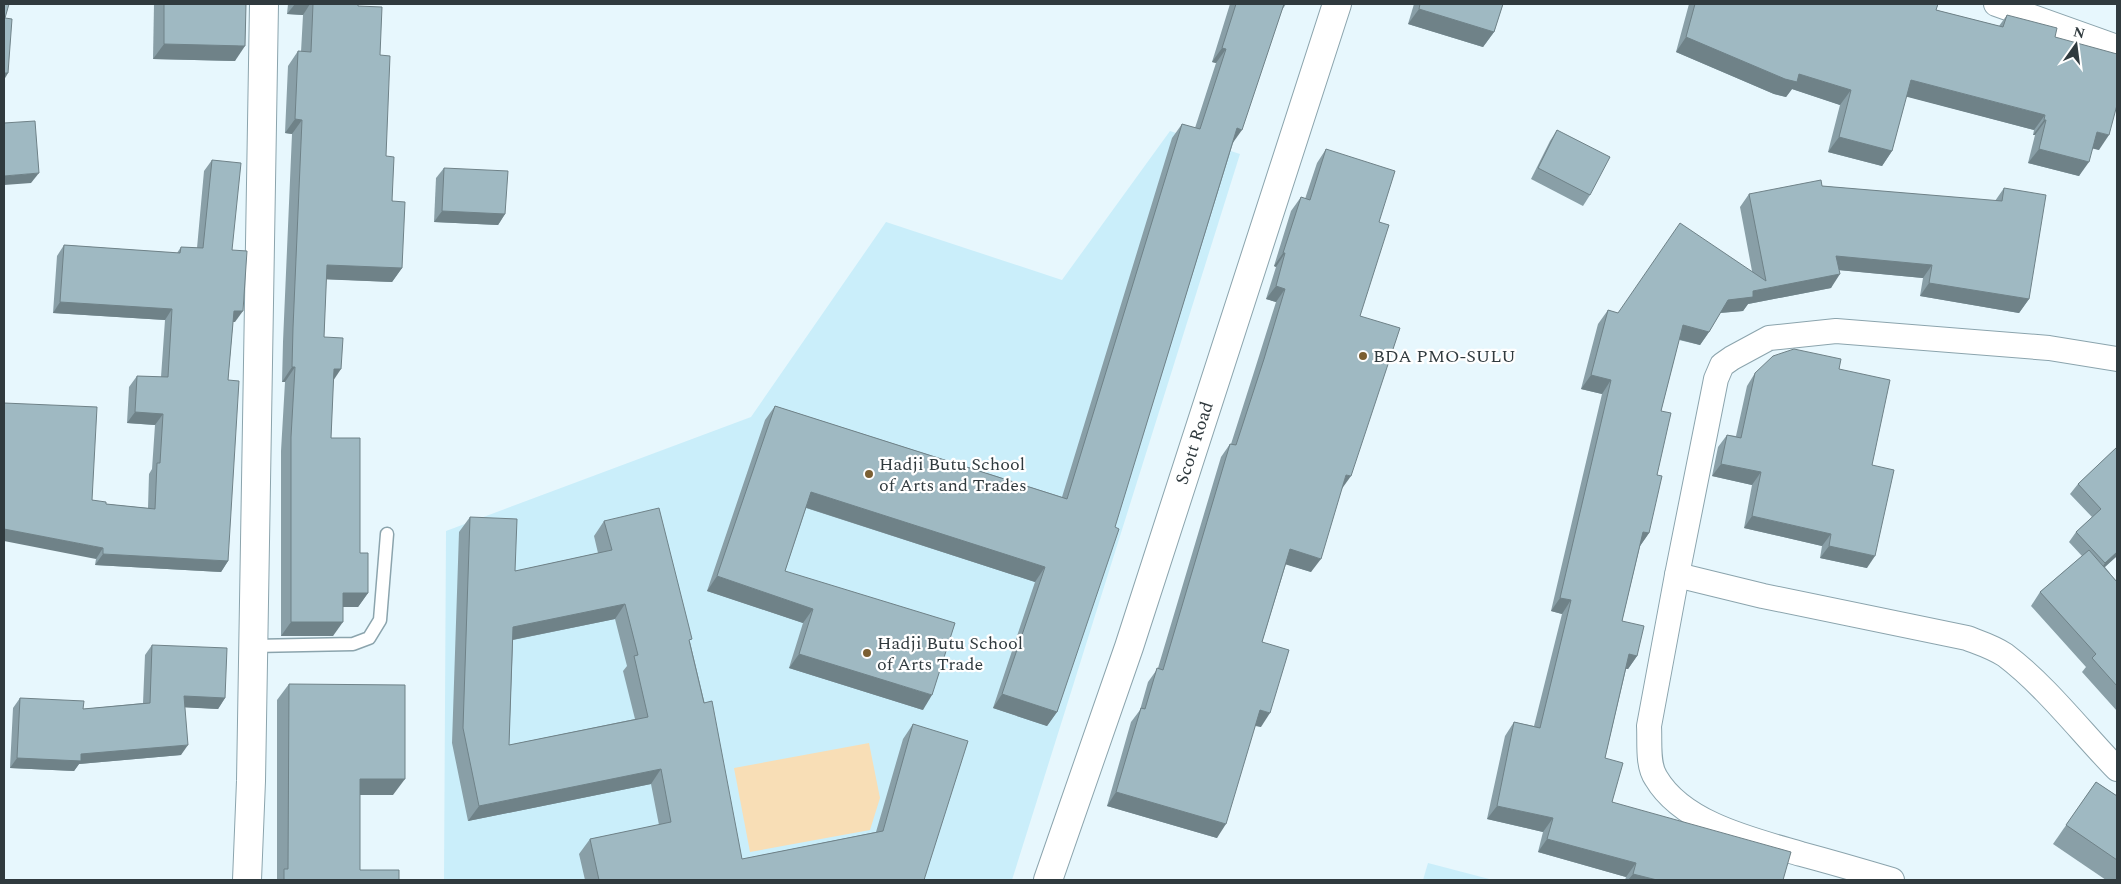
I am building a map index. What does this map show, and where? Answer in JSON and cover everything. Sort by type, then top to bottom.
[{"type":"street","points":[[247,880],[254,646],[264,4]]},
{"type":"street","name":"Scott Road","points":[[1048,880],[1129,647],[1337,4]]},
{"type":"street","points":[[1996,4],[2117,47]]},
{"type":"street","points":[[1892,880],[1742,836],[1717,826],[1682,806],[1665,792],[1654,777],[1649,726],[1716,380],[1722,365],[1758,342],[1769,338],[1806,333],[1853,331],[2049,348],[2117,359]]},
{"type":"street","points":[[1677,575],[1764,596],[1967,638],[1988,645],[2004,654],[2029,675],[2117,769]]},
{"type":"lane","points":[[254,646],[353,644],[370,638],[380,620],[387,534]]},
{"type":"shaded area","name":"Hadji Butu School of Arts and Trades","points":[[1170,131],[1240,154],[1012,880],[444,880],[446,531],[751,417],[886,222],[1062,280]]},
{"type":"shaded area","points":[[869,743],[880,798],[870,830],[750,852],[734,768]]},
{"type":"shaded area","points":[[1428,863],[1493,880],[1423,880]]},
{"type":"building","points":[[4,4],[9,4],[5,18],[12,19],[8,73],[4,73]]},
{"type":"building","points":[[164,4],[246,4],[245,46],[164,44]]},
{"type":"building","points":[[313,4],[358,4],[358,6],[382,7],[380,55],[390,56],[386,156],[394,157],[392,201],[405,202],[402,268],[327,265],[324,337],[343,338],[341,369],[334,369],[331,438],[360,438],[360,553],[368,553],[368,593],[343,593],[343,622],[291,622],[291,437],[295,367],[292,367],[302,120],[295,119],[298,51],[311,52]]},
{"type":"building","points":[[1236,4],[1284,4],[1242,130],[1237,128],[1115,527],[1119,529],[1057,712],[1002,694],[1045,567],[811,492],[785,571],[955,623],[932,695],[799,654],[813,609],[717,576],[775,406],[1067,499],[1182,124],[1200,129],[1226,49],[1222,48]]},
{"type":"building","points":[[1420,4],[1503,4],[1494,32],[1419,9]]},
{"type":"building","points":[[1695,4],[1938,4],[1936,10],[2003,27],[2007,15],[2057,28],[2055,37],[2117,54],[2117,105],[2109,135],[2097,132],[2089,162],[2039,149],[2046,120],[2044,120],[2045,115],[1911,80],[1892,151],[1839,137],[1851,90],[1799,74],[1797,82],[1785,79],[1686,37]]},
{"type":"building","points":[[35,121],[39,173],[4,176],[4,123]]},
{"type":"building","points":[[1557,130],[1610,157],[1590,195],[1538,168]]},
{"type":"building","points":[[1326,149],[1395,171],[1379,222],[1389,225],[1360,316],[1400,328],[1351,476],[1346,475],[1321,559],[1290,549],[1262,642],[1289,650],[1270,713],[1260,710],[1226,824],[1116,792],[1141,708],[1145,709],[1157,668],[1163,670],[1230,444],[1236,445],[1264,359],[1285,289],[1276,286],[1285,253],[1283,253],[1301,197],[1310,200]]},
{"type":"building","points":[[212,160],[241,163],[232,250],[247,251],[243,311],[234,311],[228,380],[239,381],[228,561],[103,554],[103,548],[4,529],[4,403],[97,407],[92,500],[106,502],[106,504],[155,509],[157,463],[160,463],[163,414],[135,412],[137,376],[168,377],[172,309],[60,302],[64,245],[180,253],[181,247],[203,248]]},
{"type":"building","points":[[444,168],[508,171],[505,214],[442,211]]},
{"type":"building","points":[[1821,180],[1822,186],[2002,201],[2004,188],[2046,195],[2029,299],[1929,283],[1932,265],[1836,256],[1840,274],[1753,291],[1753,297],[1728,300],[1709,332],[1683,325],[1661,411],[1671,413],[1657,475],[1662,476],[1649,533],[1643,532],[1622,621],[1644,626],[1637,656],[1629,654],[1605,758],[1623,763],[1612,802],[1791,852],[1783,880],[1657,880],[1633,874],[1636,863],[1547,839],[1553,818],[1497,806],[1514,722],[1540,728],[1571,600],[1560,598],[1611,380],[1591,375],[1608,310],[1618,313],[1680,223],[1766,281],[1749,194]]},
{"type":"building","points":[[1794,349],[1841,359],[1839,369],[1890,380],[1872,465],[1894,470],[1875,556],[1829,546],[1831,534],[1752,516],[1761,472],[1721,464],[1727,435],[1741,438],[1755,373],[1773,356]]},
{"type":"building","points":[[2117,447],[2117,552],[2105,563],[2076,532],[2101,509],[2078,484]]},
{"type":"building","points":[[659,508],[692,639],[689,640],[704,703],[712,701],[742,859],[883,831],[913,724],[968,741],[924,880],[599,880],[590,839],[671,822],[661,769],[479,806],[463,728],[470,517],[517,519],[515,571],[612,550],[604,521]],"holes":[[[625,604],[638,655],[634,656],[648,717],[509,745],[513,627]]]},
{"type":"building","points":[[2089,550],[2117,582],[2117,686],[2092,658],[2096,654],[2040,592]]},
{"type":"building","points":[[152,645],[227,648],[225,698],[184,696],[188,745],[81,754],[81,761],[17,758],[20,698],[84,701],[83,709],[150,703]]},
{"type":"building","points":[[289,684],[405,685],[405,779],[360,779],[360,870],[399,870],[399,880],[284,880],[284,869],[288,869]]},
{"type":"building","points":[[2096,782],[2117,796],[2117,860],[2066,825]]},
{"type":"place","name":"BDA PMO-SULU","points":[[1363,356]]},
{"type":"place","name":"Hadji Butu School of Arts and Trades","points":[[869,474]]},
{"type":"place","name":"Hadji Butu School of Arts Trade","points":[[867,653]]}]
